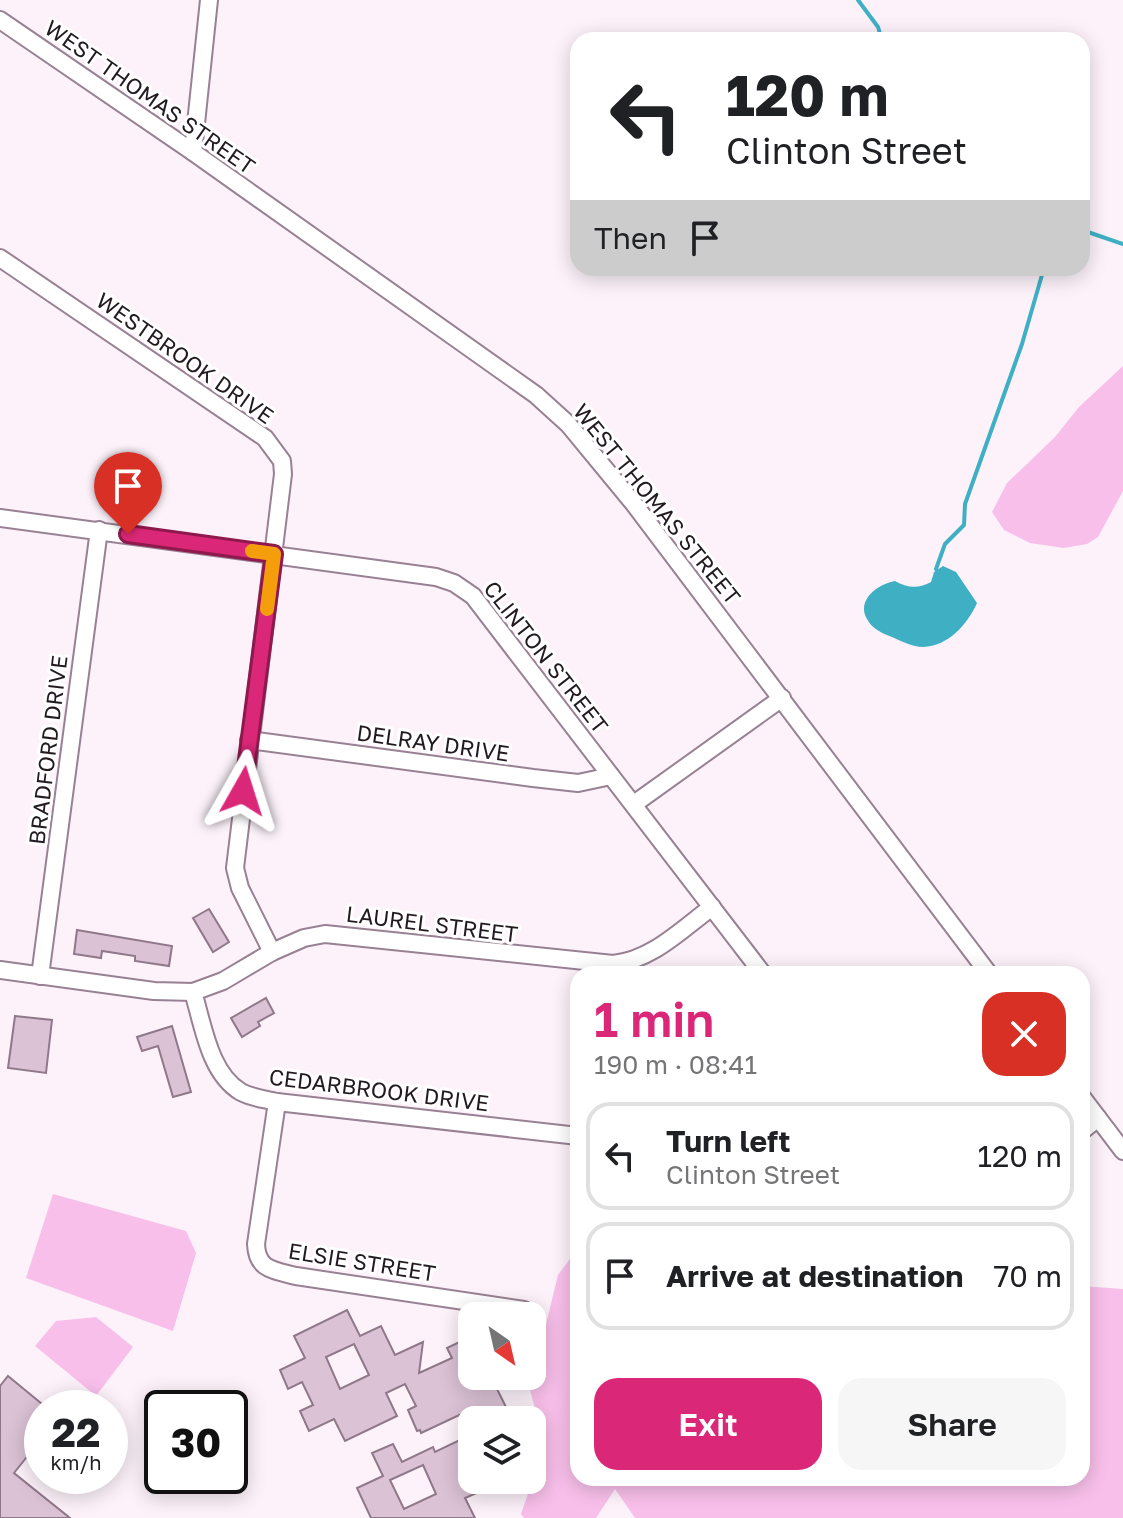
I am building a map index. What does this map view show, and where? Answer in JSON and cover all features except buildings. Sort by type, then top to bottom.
[{"type":"street","points":[[193,152],[209,0]]},
{"type":"street","name":"WEST THOMAS STREET","points":[[0,20],[193,152],[536,395],[568,424],[634,504],[983,966]]},
{"type":"street","name":"WESTBROOK DRIVE","points":[[0,258],[265,438],[282,461],[274,554],[235,868],[240,888],[272,952]]},
{"type":"street","name":"CLINTON STREET","points":[[0,518],[436,577],[454,583],[473,596],[757,966]]},
{"type":"street","name":"BRADFORD DRIVE","points":[[40,976],[99,530]]},
{"type":"street","points":[[634,804],[782,698]]},
{"type":"street","name":"DELRAY DRIVE","points":[[249,740],[578,783],[611,776]]},
{"type":"street","name":"LAUREL STREET","points":[[0,970],[154,991],[193,992],[223,981],[272,952],[304,938],[325,934],[613,964],[633,962],[650,954],[712,907]]},
{"type":"street","name":"CEDARBROOK DRIVE","points":[[193,992],[211,1051],[231,1083],[250,1096],[277,1102],[570,1135]]},
{"type":"street","name":"ELSIE STREET","points":[[277,1102],[256,1244],[257,1257],[264,1266],[296,1276],[470,1302]]},
{"type":"street","points":[[1090,1108],[1123,1151]]},
{"type":"street","points":[[1090,1124],[1098,1118]]},
{"type":"shaded area","points":[[1123,366],[1123,491],[1098,537],[1087,544],[1064,548],[1030,543],[1004,530],[992,512],[1007,483]]},
{"type":"shaded area","points":[[53,1194],[186,1231],[196,1253],[173,1331],[26,1278]]},
{"type":"shaded area","points":[[570,1259],[570,1486],[1090,1486],[1090,1287],[1123,1289],[1123,1518],[635,1518],[615,1489],[596,1518],[524,1518],[521,1514],[528,1494],[546,1494],[546,1406],[534,1406],[530,1390],[546,1390],[546,1324],[558,1275]]},
{"type":"shaded area","points":[[96,1317],[133,1347],[101,1390],[89,1390],[35,1346],[56,1321]]},
{"type":"water","points":[[943,566],[956,572],[977,603],[953,635],[935,645],[915,646],[881,632],[869,622],[864,605],[876,589],[895,581],[913,587],[922,586],[931,582],[934,572]]},
{"type":"waterway","points":[[858,0],[880,32]]},
{"type":"waterway","points":[[1090,233],[1123,244]]},
{"type":"waterway","points":[[936,569],[945,544],[964,525],[965,504],[1022,344],[1042,276]]},
{"type":"slow traffic","points":[[252,551],[274,554],[267,609]]},
{"type":"route","points":[[128,534],[274,554],[243,791]]}]
